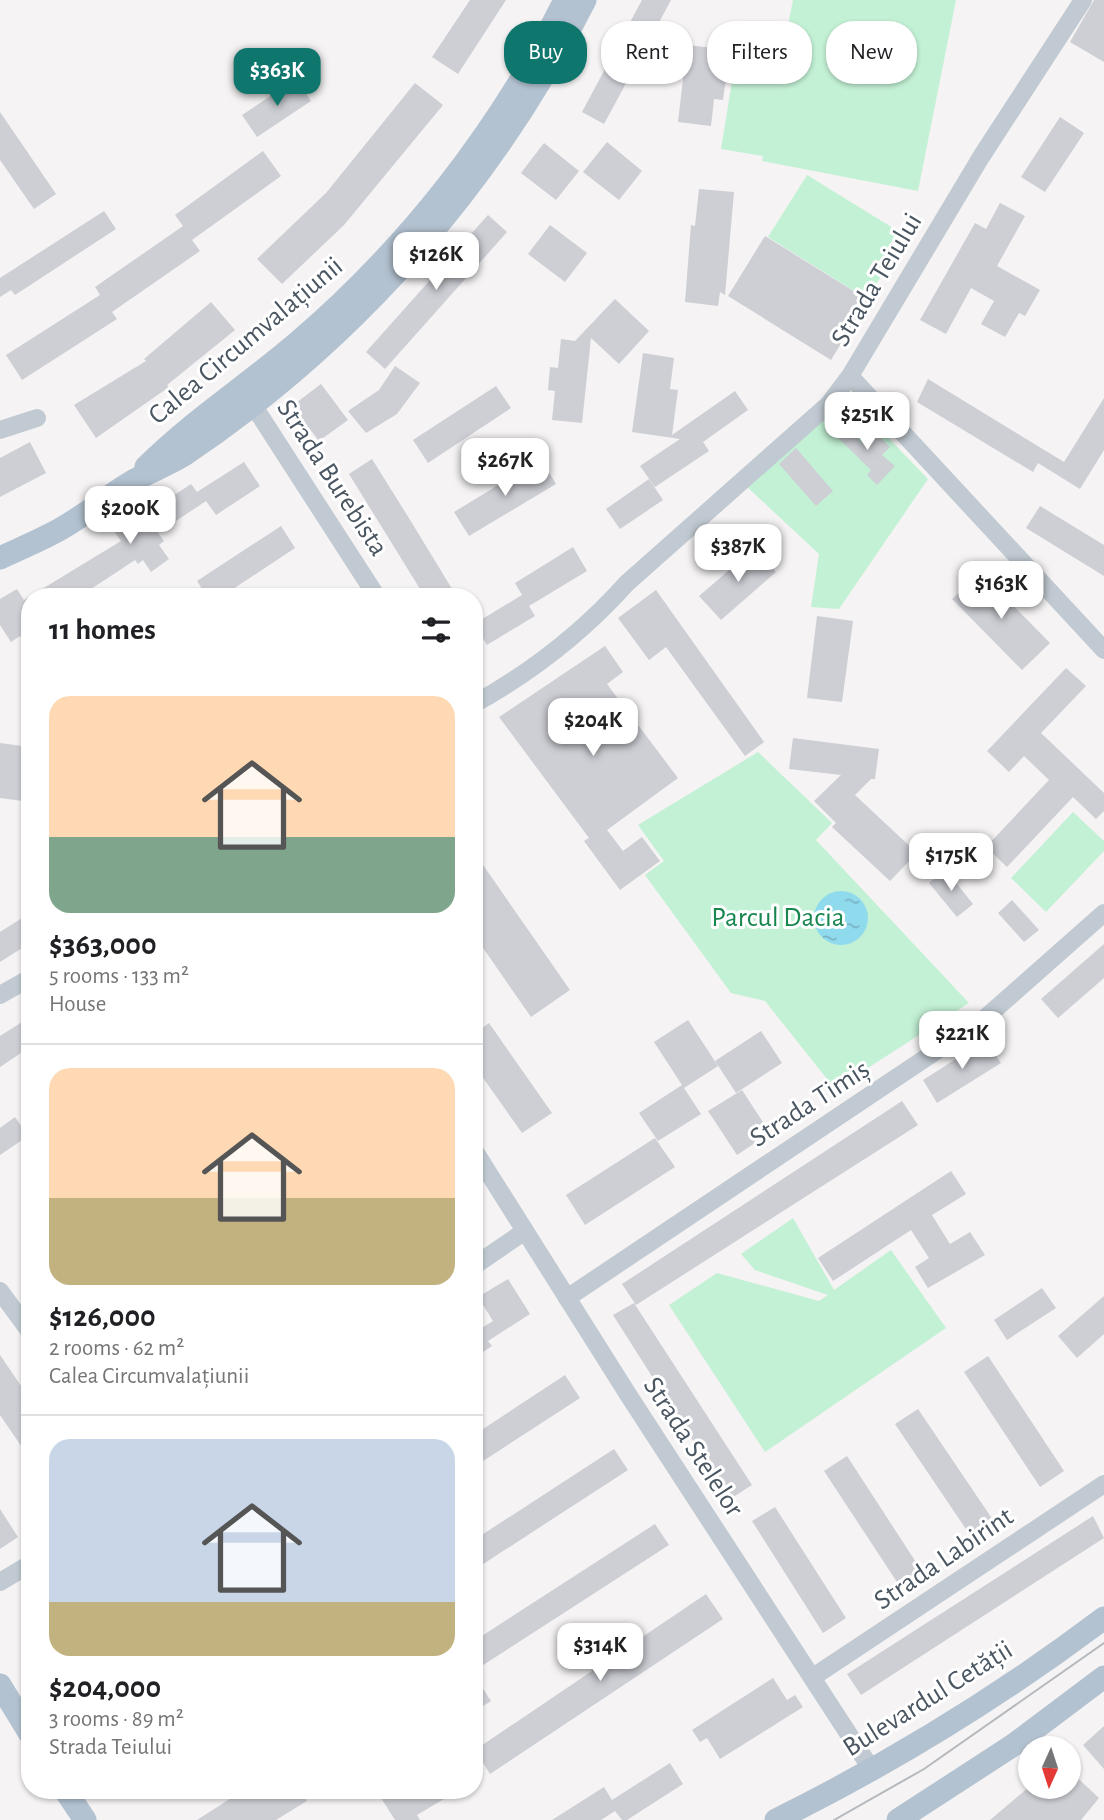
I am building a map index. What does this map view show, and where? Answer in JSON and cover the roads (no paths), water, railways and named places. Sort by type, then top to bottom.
[{"type":"main road","name":"Calea Circumvalațiunii","points":[[0,558],[54,533],[128,484],[181,456],[365,281],[427,212],[502,108],[565,0]]},
{"type":"main road","name":"Calea Circumvalațiunii","points":[[247,396],[355,315],[441,223],[514,124],[585,0]]},
{"type":"main road","name":"Bulevardul Cetății","points":[[776,1820],[872,1770],[1017,1680],[1104,1618]]},
{"type":"main road","points":[[900,1820],[1002,1753],[1104,1677]]},
{"type":"main road","points":[[0,1685],[21,1719]]},
{"type":"main road","points":[[71,1799],[85,1820]]},
{"type":"street","name":"Strada Teiului","points":[[483,699],[512,683],[605,607],[626,583],[829,404],[850,376],[981,157],[1083,0]]},
{"type":"street","points":[[850,376],[1104,650]]},
{"type":"street","name":"Strada Burebista","points":[[247,396],[371,588]]},
{"type":"street","points":[[0,430],[37,418]]},
{"type":"street","name":"Strada Timiș","points":[[567,1298],[984,1019],[1104,913]]},
{"type":"street","points":[[0,995],[21,983]]},
{"type":"street","name":"Strada Stelelor","points":[[483,1163],[567,1298],[872,1770]]},
{"type":"street","points":[[483,1260],[525,1231]]},
{"type":"street","points":[[0,1291],[21,1320]]},
{"type":"street","name":"Strada Labirint","points":[[813,1677],[1104,1484]]},
{"type":"street","points":[[0,1582],[21,1569]]},
{"type":"water","points":[[841,891],[860,899],[868,918],[860,937],[841,945],[822,937],[814,918],[822,899]]},
{"type":"tram line","points":[[834,1820],[924,1769],[1104,1643]]},
{"type":"park label","name":"Parcul Dacia","points":[[778,918]]}]
